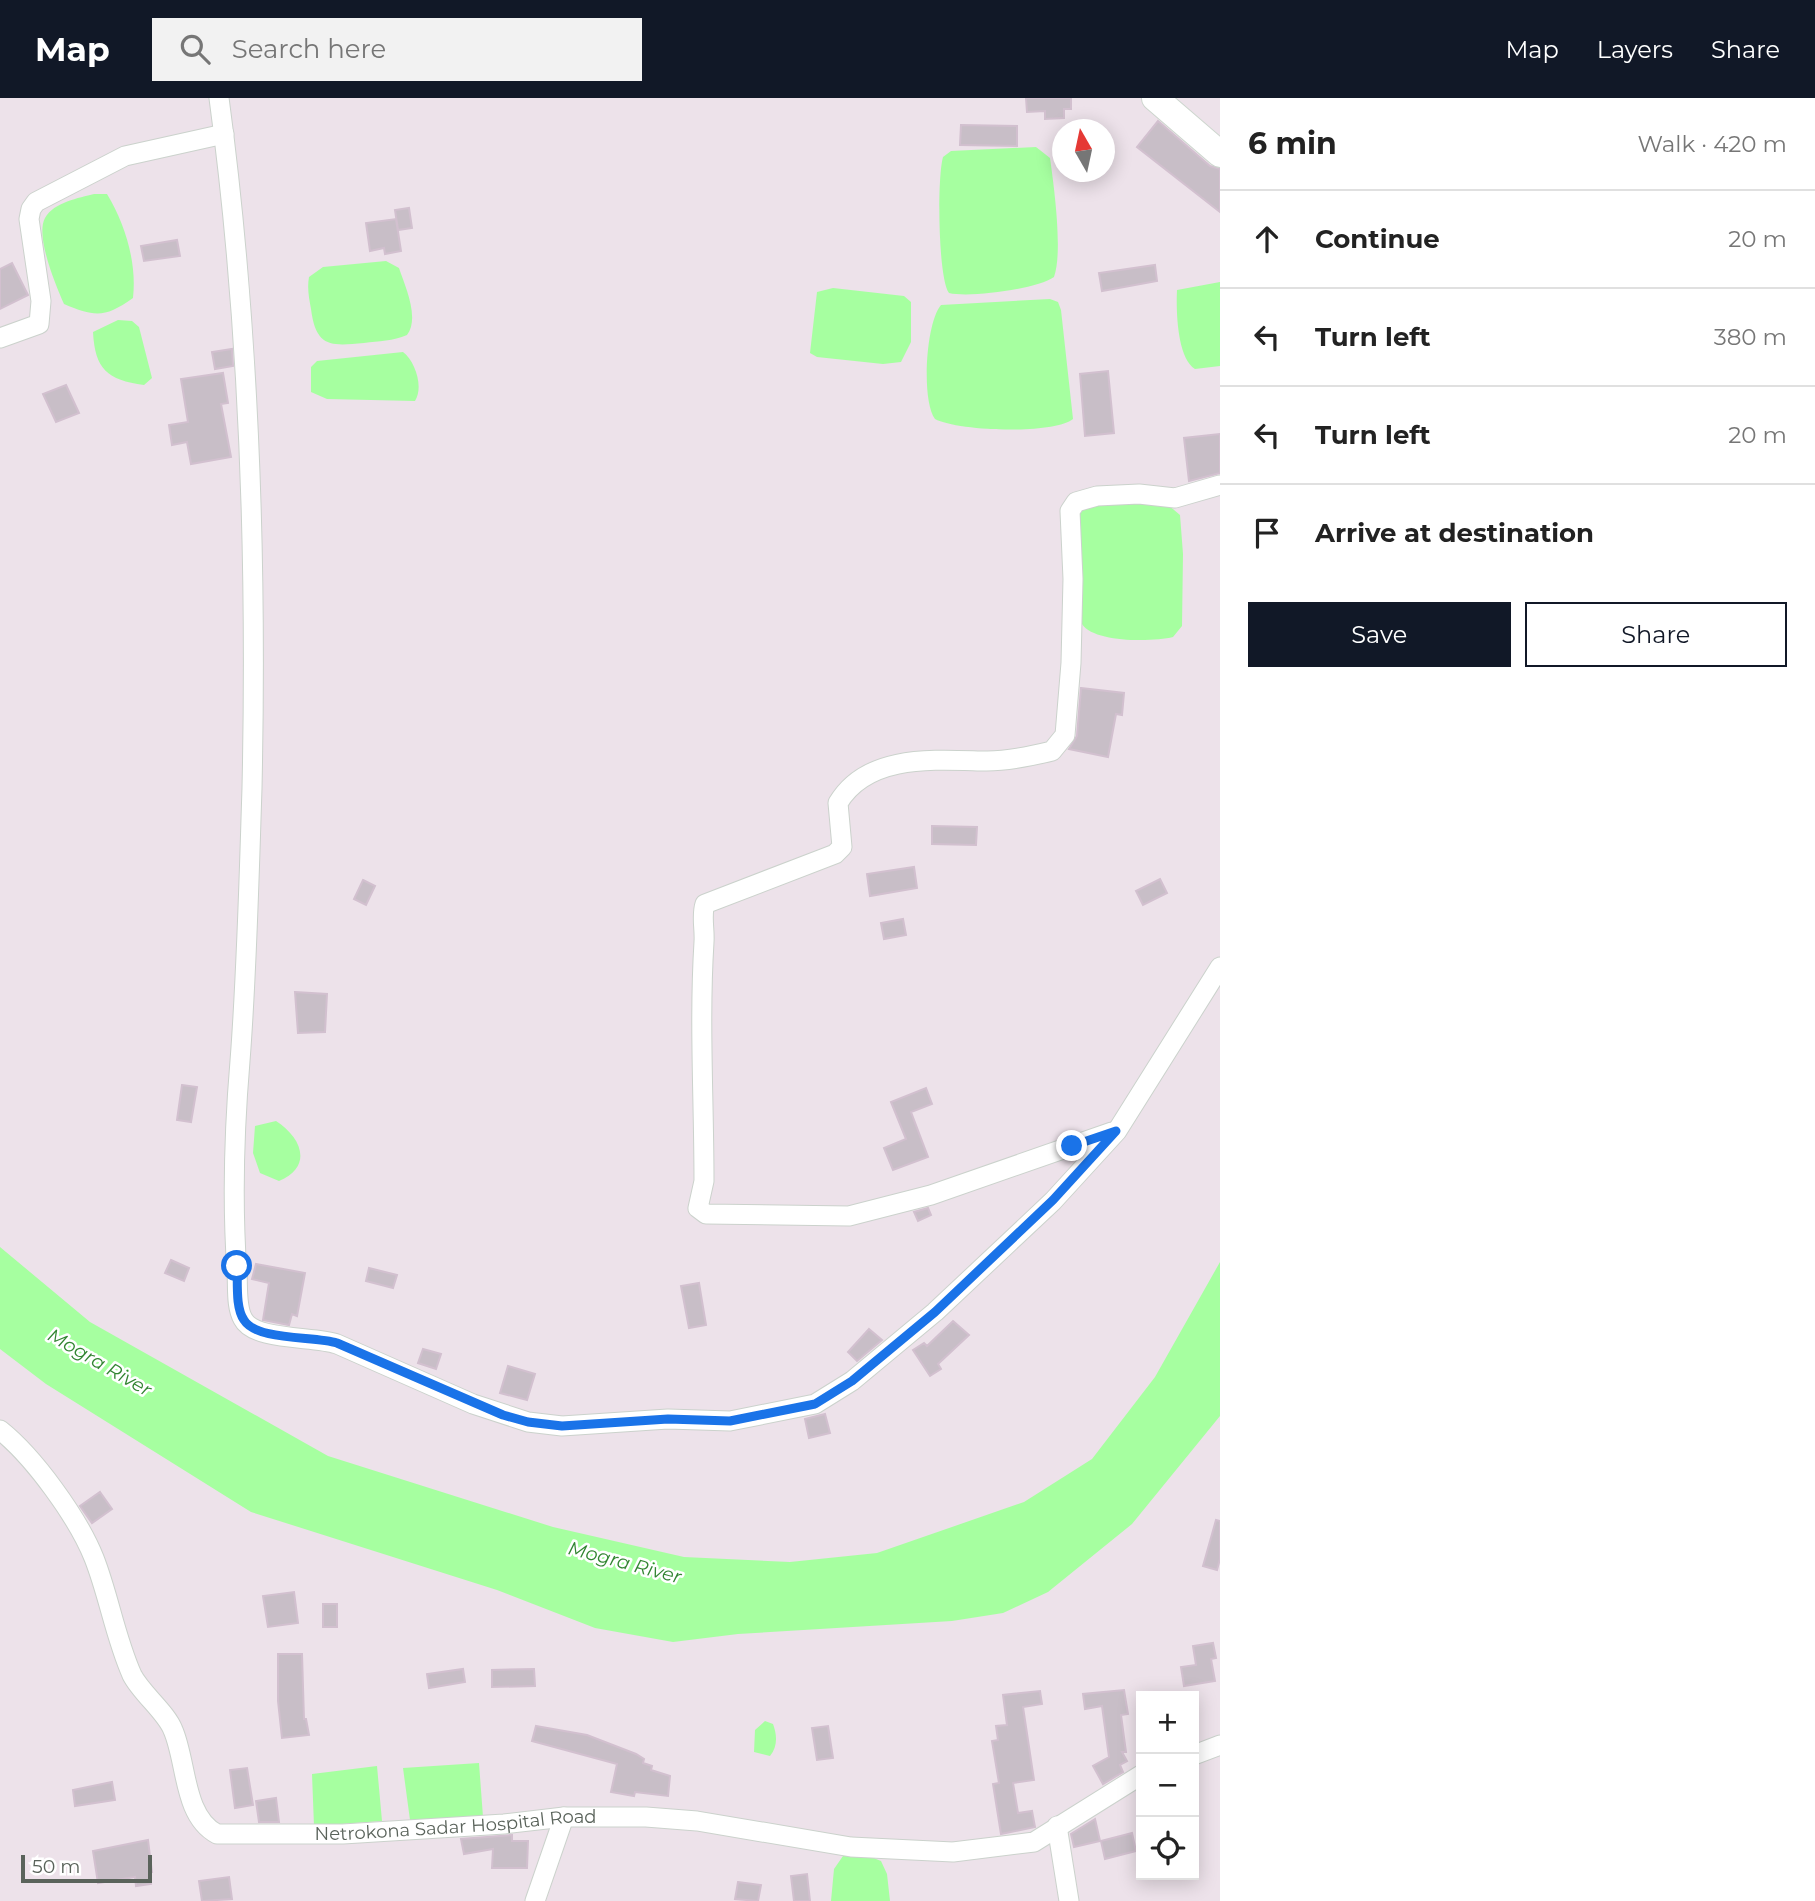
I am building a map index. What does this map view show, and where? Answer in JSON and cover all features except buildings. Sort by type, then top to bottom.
[{"type":"street","points":[[219,98],[236,227],[254,531],[247,975],[233,1141],[234,1239],[242,1319],[259,1331],[337,1343],[473,1404],[528,1422],[574,1426],[668,1419],[730,1421],[815,1404],[852,1381],[935,1312],[1053,1200],[1116,1131],[1220,967]]},
{"type":"street","points":[[1155,98],[1220,154]]},
{"type":"street","points":[[0,338],[39,324],[41,302],[29,219],[36,202],[125,156],[224,134]]},
{"type":"street","points":[[1116,1131],[930,1195],[849,1216],[706,1214],[698,1208],[697,1203],[704,1181],[701,998],[705,933],[703,911],[705,904],[835,854],[842,847],[838,803],[855,780],[911,761],[990,761],[1052,751],[1065,735],[1071,663],[1073,579],[1070,511],[1076,502],[1097,496],[1139,494],[1175,498],[1220,485]]},
{"type":"street","name":"Netrokona Sadar Hospital Road","points":[[0,1430],[15,1442],[68,1511],[94,1557],[125,1659],[136,1683],[172,1726],[187,1771],[190,1795],[207,1829],[217,1834],[343,1834],[504,1824],[564,1817],[646,1817],[698,1821],[774,1836],[898,1851],[997,1848],[1034,1842],[1136,1779]]},
{"type":"street","points":[[1197,1754],[1220,1745]]},
{"type":"street","points":[[535,1901],[564,1817]]},
{"type":"street","points":[[1057,1826],[1069,1901]]},
{"type":"water","points":[[1036,147],[1050,158],[1058,236],[1054,277],[1033,285],[1003,291],[949,293],[943,269],[940,185],[943,157],[951,151]]},
{"type":"water","points":[[94,194],[107,194],[113,206],[128,244],[134,284],[133,298],[115,309],[100,313],[64,304],[48,261],[43,237],[45,218],[54,208]]},
{"type":"water","points":[[386,261],[399,268],[408,293],[412,320],[407,335],[396,339],[342,344],[327,342],[321,338],[313,322],[309,277],[323,267]]},
{"type":"water","points":[[1220,282],[1220,366],[1195,369],[1184,355],[1181,344],[1177,290]]},
{"type":"water","points":[[833,288],[904,296],[911,302],[911,342],[901,362],[883,364],[817,357],[810,353],[817,292]]},
{"type":"water","points":[[1050,299],[1058,302],[1061,310],[1073,419],[1046,427],[1005,430],[963,426],[935,419],[928,396],[927,361],[932,327],[941,305]]},
{"type":"water","points":[[118,320],[132,321],[139,327],[152,378],[144,385],[112,376],[100,364],[93,332]]},
{"type":"water","points":[[403,352],[411,361],[417,375],[419,389],[415,401],[327,399],[311,392],[311,367],[317,361]]},
{"type":"water","points":[[1116,500],[1167,504],[1180,515],[1183,554],[1182,626],[1173,637],[1152,640],[1111,638],[1098,635],[1082,624],[1079,508]]},
{"type":"water","points":[[276,1121],[292,1135],[300,1151],[297,1168],[279,1181],[260,1173],[253,1153],[255,1126]]},
{"type":"water","name":"Mogra River","points":[[0,1247],[90,1322],[328,1456],[553,1527],[684,1557],[790,1562],[877,1553],[1024,1502],[1092,1459],[1155,1377],[1220,1262],[1220,1416],[1132,1524],[1048,1592],[1003,1613],[952,1621],[738,1634],[673,1642],[595,1628],[497,1590],[251,1512],[46,1384],[0,1349]]},
{"type":"water","points":[[765,1721],[773,1724],[775,1732],[776,1744],[770,1756],[754,1752],[755,1730]]},
{"type":"water","points":[[479,1763],[483,1817],[410,1820],[403,1768]]},
{"type":"water","points":[[377,1766],[382,1821],[314,1826],[312,1774]]},
{"type":"water","points":[[843,1856],[871,1857],[881,1861],[887,1874],[890,1901],[831,1901],[834,1869]]},
{"type":"route","points":[[237,1266],[242,1319],[250,1327],[284,1336],[323,1339],[337,1343],[503,1415],[528,1422],[562,1426],[668,1419],[730,1421],[815,1404],[852,1381],[975,1275],[1053,1200],[1116,1131],[1072,1146]]}]
